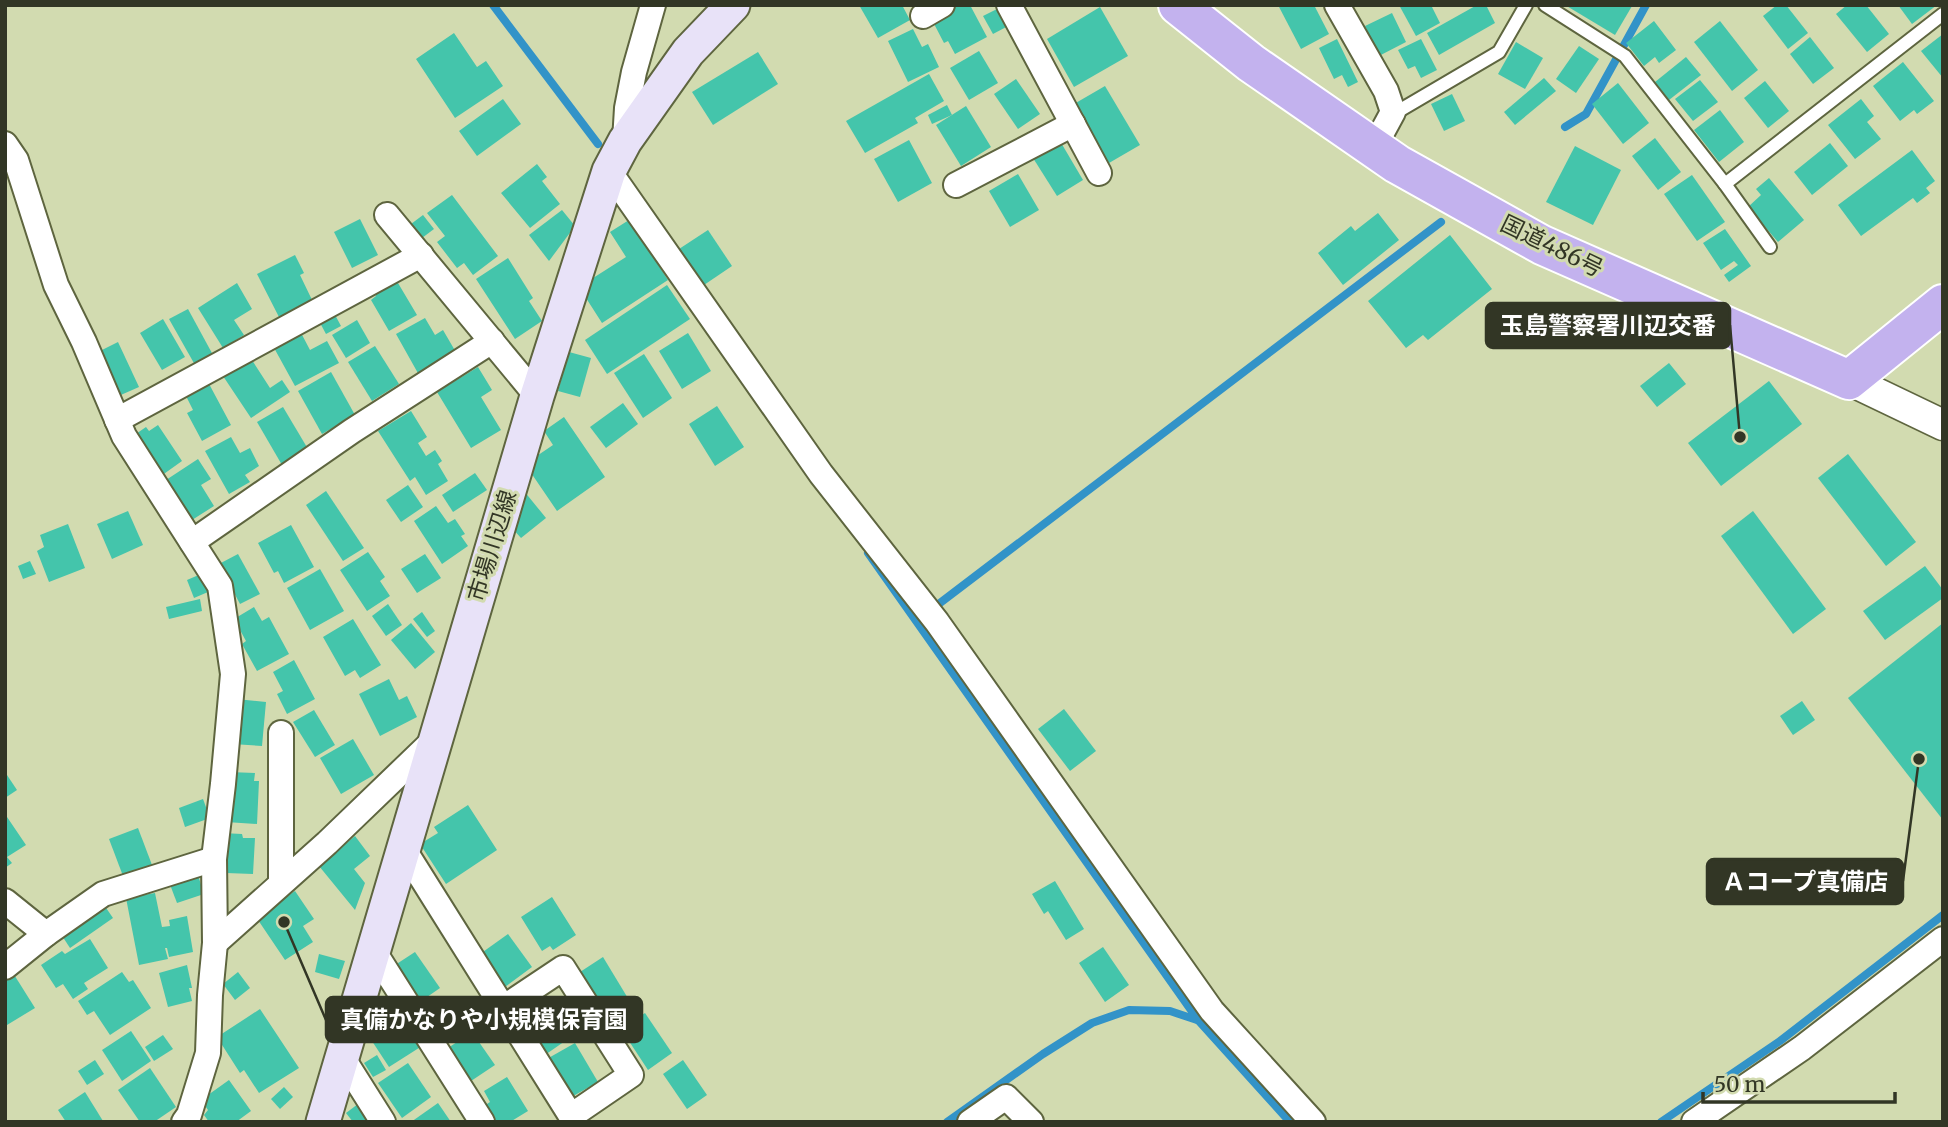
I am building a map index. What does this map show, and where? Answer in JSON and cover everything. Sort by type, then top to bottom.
[{"type":"highway","name":"国道486号","points":[[1178,5],[1251,63],[1397,164],[1542,245],[1849,380]]},
{"type":"highway","points":[[1849,380],[1943,304]]},
{"type":"main road","name":"市場川辺線","points":[[323,1122],[537,396],[609,171],[625,141],[688,52],[733,5]]},
{"type":"street","points":[[625,141],[627,108],[653,5]]},
{"type":"street","points":[[1009,5],[1099,173]]},
{"type":"street","points":[[1339,6],[1386,91],[1393,112],[1373,149]]},
{"type":"street","points":[[957,185],[1073,124]]},
{"type":"street","points":[[5,144],[16,160],[57,285],[124,436],[220,586],[233,674],[214,859],[215,943],[208,1053],[189,1119]]},
{"type":"street","points":[[609,171],[821,474],[937,622],[1212,1011],[1313,1122]]},
{"type":"street","points":[[387,215],[537,396]]},
{"type":"street","points":[[117,420],[421,255]]},
{"type":"street","points":[[192,542],[352,431],[492,341]]},
{"type":"street","points":[[1849,380],[1943,425]]},
{"type":"street","points":[[281,733],[281,883]]},
{"type":"street","points":[[215,943],[327,843],[434,740]]},
{"type":"street","points":[[403,848],[503,1009],[571,1116],[631,1075],[563,968],[503,1009]]},
{"type":"street","points":[[5,967],[103,894],[214,859]]},
{"type":"street","points":[[5,901],[47,934]]},
{"type":"street","points":[[1694,1122],[1802,1048],[1943,939]]},
{"type":"street","points":[[373,950],[482,1122]]},
{"type":"street","points":[[342,1057],[383,1122]]},
{"type":"street","points":[[970,1122],[1006,1097],[1031,1122]]},
{"type":"lane","points":[[1393,112],[1499,52],[1526,5]]},
{"type":"lane","points":[[1545,5],[1620,53],[1725,184],[1770,247]]},
{"type":"lane","points":[[1725,184],[1943,14]]},
{"type":"building","points":[[859,5],[902,5],[910,20],[878,38]]},
{"type":"building","points":[[958,5],[970,5],[987,37],[955,54],[948,41],[944,43],[932,20]]},
{"type":"building","points":[[1278,5],[1314,5],[1329,34],[1301,49]]},
{"type":"building","points":[[1399,5],[1431,5],[1440,23],[1416,36]]},
{"type":"building","points":[[1477,5],[1486,5],[1495,23],[1439,55],[1427,33]]},
{"type":"building","points":[[1565,5],[1631,5],[1632,6],[1615,35]]},
{"type":"building","points":[[1777,5],[1786,5],[1808,33],[1788,49],[1763,16]]},
{"type":"building","points":[[1847,5],[1866,5],[1889,34],[1867,52],[1836,14]]},
{"type":"building","points":[[1898,5],[1937,5],[1912,24]]},
{"type":"building","points":[[1001,7],[1010,25],[993,34],[983,16]]},
{"type":"building","points":[[1100,7],[1128,56],[1074,87],[1047,39]]},
{"type":"building","points":[[1392,13],[1406,42],[1375,58],[1363,32],[1367,30],[1365,26]]},
{"type":"building","points":[[1654,21],[1676,50],[1659,63],[1655,57],[1644,66],[1626,43]]},
{"type":"building","points":[[1720,21],[1758,70],[1732,91],[1694,42]]},
{"type":"building","points":[[913,29],[922,47],[928,44],[939,67],[908,82],[888,41]]},
{"type":"building","points":[[454,33],[477,67],[486,61],[503,86],[455,118],[416,59]]},
{"type":"building","points":[[1943,34],[1943,78],[1921,51]]},
{"type":"building","points":[[1810,37],[1834,68],[1813,84],[1790,54]]},
{"type":"building","points":[[1337,39],[1358,82],[1348,87],[1342,75],[1334,79],[1319,48]]},
{"type":"building","points":[[1421,39],[1437,70],[1421,78],[1415,66],[1408,69],[1398,50]]},
{"type":"building","points":[[1516,42],[1543,58],[1525,89],[1498,74]]},
{"type":"building","points":[[1579,46],[1599,59],[1576,93],[1556,79]]},
{"type":"building","points":[[979,51],[998,83],[969,100],[950,68]]},
{"type":"building","points":[[758,52],[778,84],[713,125],[692,92]]},
{"type":"building","points":[[1686,57],[1701,75],[1669,100],[1655,82]]},
{"type":"building","points":[[1903,62],[1934,101],[1917,114],[1914,110],[1900,121],[1873,86]]},
{"type":"building","points":[[929,74],[944,101],[915,118],[918,123],[865,153],[846,121]]},
{"type":"building","points":[[1544,78],[1556,91],[1515,125],[1504,112]]},
{"type":"building","points":[[1016,79],[1040,114],[1018,129],[994,94]]},
{"type":"building","points":[[1700,80],[1718,102],[1693,121],[1675,99]]},
{"type":"building","points":[[1765,81],[1789,111],[1768,128],[1744,98]]},
{"type":"building","points":[[1618,83],[1649,123],[1623,144],[1592,104]]},
{"type":"building","points":[[1105,86],[1140,145],[1109,163],[1074,104]]},
{"type":"building","points":[[1452,94],[1465,121],[1444,131],[1431,104]]},
{"type":"building","points":[[503,99],[521,124],[477,156],[459,131]]},
{"type":"building","points":[[1861,99],[1874,116],[1867,122],[1881,139],[1855,159],[1828,125]]},
{"type":"building","points":[[947,105],[952,115],[932,124],[928,115]]},
{"type":"building","points":[[966,106],[991,147],[961,166],[936,125]]},
{"type":"building","points":[[1720,110],[1744,142],[1719,162],[1694,130]]},
{"type":"building","points":[[1655,138],[1681,172],[1658,190],[1632,156]]},
{"type":"building","points":[[909,140],[932,183],[898,202],[874,159]]},
{"type":"building","points":[[1060,141],[1083,180],[1057,196],[1033,158]]},
{"type":"building","points":[[1830,143],[1848,166],[1812,195],[1794,172]]},
{"type":"building","points":[[1575,146],[1621,170],[1593,225],[1546,202]]},
{"type":"building","points":[[1912,150],[1935,181],[1926,188],[1930,193],[1917,203],[1913,198],[1861,236],[1838,205]]},
{"type":"building","points":[[537,164],[547,177],[542,181],[560,204],[530,228],[501,193]]},
{"type":"building","points":[[1018,174],[1039,210],[1010,227],[989,191]]},
{"type":"building","points":[[1692,175],[1725,222],[1697,241],[1664,194]]},
{"type":"building","points":[[1769,178],[1804,220],[1778,242],[1748,207],[1761,195],[1756,189]]},
{"type":"building","points":[[452,195],[498,256],[473,275],[464,263],[457,268],[437,242],[445,236],[427,213]]},
{"type":"building","points":[[562,210],[575,226],[549,261],[529,235]]},
{"type":"building","points":[[1378,213],[1399,240],[1343,285],[1318,253],[1351,226],[1355,231]]},
{"type":"building","points":[[423,215],[434,229],[422,238],[411,224]]},
{"type":"building","points":[[360,219],[378,255],[352,268],[334,232]]},
{"type":"building","points":[[629,220],[668,280],[602,323],[579,287],[626,257],[610,232]]},
{"type":"building","points":[[1725,229],[1751,266],[1729,282],[1724,275],[1738,265],[1734,261],[1721,270],[1703,243]]},
{"type":"building","points":[[708,230],[732,266],[704,285],[679,249]]},
{"type":"building","points":[[1450,235],[1492,289],[1428,340],[1423,335],[1406,348],[1368,301]]},
{"type":"building","points":[[295,255],[304,273],[300,275],[313,302],[280,319],[257,274]]},
{"type":"building","points":[[508,258],[533,298],[529,301],[542,321],[515,339],[476,279]]},
{"type":"building","points":[[395,278],[417,315],[389,331],[371,300],[376,296],[373,291]]},
{"type":"building","points":[[237,283],[252,309],[234,320],[244,335],[223,348],[198,308]]},
{"type":"building","points":[[667,285],[690,319],[607,374],[585,340]]},
{"type":"building","points":[[188,309],[213,355],[195,365],[169,319]]},
{"type":"building","points":[[334,313],[341,326],[326,334],[319,321]]},
{"type":"building","points":[[425,318],[435,335],[443,330],[457,354],[419,375],[396,334]]},
{"type":"building","points":[[163,319],[185,357],[162,370],[140,333]]},
{"type":"building","points":[[357,320],[370,343],[346,358],[332,335]]},
{"type":"building","points":[[300,331],[310,350],[327,341],[339,363],[295,386],[273,346]]},
{"type":"building","points":[[688,333],[711,371],[682,389],[659,351]]},
{"type":"building","points":[[118,342],[139,387],[114,398],[98,352]]},
{"type":"building","points":[[375,346],[399,384],[372,401],[348,362]]},
{"type":"building","points":[[569,352],[591,358],[580,397],[558,391]]},
{"type":"building","points":[[644,354],[672,398],[643,418],[614,373]]},
{"type":"building","points":[[250,357],[270,388],[282,380],[290,392],[251,418],[223,376]]},
{"type":"building","points":[[1669,363],[1686,384],[1657,407],[1640,386]]},
{"type":"building","points":[[478,367],[492,390],[481,397],[501,430],[471,448],[437,392]]},
{"type":"building","points":[[331,372],[355,415],[322,434],[298,391]]},
{"type":"building","points":[[1769,381],[1802,424],[1721,486],[1688,443]]},
{"type":"building","points":[[208,382],[231,425],[202,441],[187,413],[193,410],[185,394]]},
{"type":"building","points":[[623,403],[638,424],[606,448],[590,427]]},
{"type":"building","points":[[717,406],[744,447],[715,466],[689,424]]},
{"type":"building","points":[[283,407],[308,449],[282,465],[257,422]]},
{"type":"building","points":[[411,411],[427,437],[418,443],[426,456],[435,450],[442,461],[438,464],[448,481],[426,495],[415,477],[410,481],[378,431]]},
{"type":"building","points":[[564,417],[605,477],[557,511],[525,464],[553,445],[544,431]]},
{"type":"building","points":[[158,425],[182,461],[161,476],[133,436],[146,427],[149,431]]},
{"type":"building","points":[[231,437],[240,453],[250,448],[259,466],[245,475],[250,482],[229,494],[205,451]]},
{"type":"building","points":[[1848,454],[1916,542],[1886,566],[1818,478]]},
{"type":"building","points":[[198,459],[211,479],[201,485],[214,506],[192,520],[166,480]]},
{"type":"building","points":[[475,473],[487,490],[453,512],[442,495]]},
{"type":"building","points":[[408,485],[423,507],[401,522],[386,500]]},
{"type":"building","points":[[326,491],[364,548],[343,561],[306,505]]},
{"type":"building","points":[[524,491],[546,518],[521,538],[512,528]]},
{"type":"building","points":[[436,506],[448,523],[455,519],[465,534],[461,536],[468,546],[442,564],[414,521]]},
{"type":"building","points":[[128,511],[143,545],[112,559],[97,524]]},
{"type":"building","points":[[1753,511],[1826,609],[1793,634],[1721,536]]},
{"type":"building","points":[[68,524],[85,568],[49,582],[37,551],[44,547],[40,535]]},
{"type":"building","points":[[291,525],[314,567],[284,583],[278,571],[274,573],[258,543]]},
{"type":"building","points":[[368,552],[385,577],[380,581],[390,596],[367,611],[340,570]]},
{"type":"building","points":[[238,554],[260,594],[240,604],[219,564]]},
{"type":"building","points":[[425,554],[441,578],[417,593],[401,569]]},
{"type":"building","points":[[30,561],[36,574],[23,579],[18,566]]},
{"type":"building","points":[[1925,566],[1943,590],[1943,598],[1885,640],[1863,611]]},
{"type":"building","points":[[320,569],[344,611],[310,630],[287,588]]},
{"type":"building","points":[[201,574],[208,592],[194,598],[187,580]]},
{"type":"building","points":[[200,599],[202,611],[169,619],[166,607]]},
{"type":"building","points":[[388,604],[402,625],[386,636],[372,616]]},
{"type":"building","points":[[254,607],[262,621],[269,617],[289,654],[257,671],[242,644],[246,641],[234,619]]},
{"type":"building","points":[[422,612],[435,631],[427,637],[413,619]]},
{"type":"building","points":[[353,619],[381,665],[360,678],[355,670],[345,676],[323,637]]},
{"type":"building","points":[[411,623],[435,652],[415,669],[391,640]]},
{"type":"building","points":[[1943,623],[1943,820],[1848,698]]},
{"type":"building","points":[[294,660],[315,699],[287,714],[277,694],[283,691],[273,672]]},
{"type":"building","points":[[389,679],[399,700],[407,696],[417,717],[380,736],[359,694]]},
{"type":"building","points":[[236,699],[266,702],[262,746],[232,744]]},
{"type":"building","points":[[1802,701],[1815,720],[1793,735],[1780,716]]},
{"type":"building","points":[[1064,709],[1096,751],[1070,771],[1038,729]]},
{"type":"building","points":[[314,710],[335,745],[315,757],[293,722]]},
{"type":"building","points":[[353,739],[374,775],[341,794],[320,758]]},
{"type":"building","points":[[5,772],[17,790],[5,798]]},
{"type":"building","points":[[229,772],[255,773],[254,781],[259,781],[257,824],[226,822]]},
{"type":"building","points":[[203,799],[210,818],[185,827],[179,808]]},
{"type":"building","points":[[468,805],[497,850],[446,884],[420,844],[438,833],[434,827]]},
{"type":"building","points":[[5,814],[26,845],[7,857],[12,863],[5,868]]},
{"type":"building","points":[[138,828],[152,865],[123,876],[109,839]]},
{"type":"building","points":[[222,833],[255,838],[253,874],[226,873],[227,851]]},
{"type":"building","points":[[355,836],[370,856],[354,869],[365,883],[355,910],[319,866]]},
{"type":"building","points":[[197,872],[204,894],[177,903],[169,882]]},
{"type":"building","points":[[1055,881],[1084,929],[1066,940],[1048,911],[1044,914],[1032,894]]},
{"type":"building","points":[[295,891],[314,919],[303,926],[313,942],[285,960],[256,917]]},
{"type":"building","points":[[155,893],[162,927],[170,926],[169,920],[187,916],[193,952],[169,957],[165,948],[168,959],[139,965],[126,898]]},
{"type":"building","points":[[552,897],[576,935],[553,950],[550,946],[542,951],[521,917]]},
{"type":"building","points":[[100,899],[113,918],[70,948],[57,928]]},
{"type":"building","points":[[508,934],[532,967],[505,987],[480,954]]},
{"type":"building","points":[[90,939],[108,968],[84,983],[88,989],[73,999],[63,984],[56,988],[41,965],[62,951],[65,954]]},
{"type":"building","points":[[1103,947],[1129,985],[1105,1002],[1079,963]]},
{"type":"building","points":[[415,952],[440,988],[417,1004],[392,967]]},
{"type":"building","points":[[319,954],[345,961],[339,979],[315,972]]},
{"type":"building","points":[[603,957],[629,1000],[606,1014],[580,972]]},
{"type":"building","points":[[187,965],[192,1001],[168,1007],[159,973]]},
{"type":"building","points":[[122,972],[129,982],[133,980],[151,1008],[110,1035],[94,1011],[87,1015],[78,1001]]},
{"type":"building","points":[[238,972],[250,988],[235,1000],[223,984]]},
{"type":"building","points":[[13,973],[35,1008],[7,1025],[5,978]]},
{"type":"building","points":[[450,998],[470,1027],[442,1046],[423,1017]]},
{"type":"building","points":[[545,1006],[568,1039],[542,1057],[519,1024]]},
{"type":"building","points":[[260,1009],[299,1068],[259,1093],[244,1070],[240,1073],[217,1037]]},
{"type":"building","points":[[645,1013],[672,1053],[648,1070],[621,1029]]},
{"type":"building","points":[[403,1016],[422,1046],[389,1067],[370,1038]]},
{"type":"building","points":[[131,1031],[151,1061],[122,1081],[102,1050]]},
{"type":"building","points":[[472,1032],[495,1065],[471,1081],[448,1048]]},
{"type":"building","points":[[163,1035],[173,1049],[154,1061],[145,1047]]},
{"type":"building","points":[[575,1043],[598,1082],[568,1099],[545,1060]]},
{"type":"building","points":[[377,1055],[386,1070],[373,1077],[364,1063]]},
{"type":"building","points":[[95,1060],[104,1074],[87,1085],[78,1071]]},
{"type":"building","points":[[683,1060],[707,1095],[687,1109],[663,1074]]},
{"type":"building","points":[[408,1063],[431,1097],[402,1118],[378,1083]]},
{"type":"building","points":[[150,1068],[176,1107],[154,1122],[140,1122],[118,1090]]},
{"type":"building","points":[[507,1077],[528,1111],[510,1122],[493,1122],[484,1106],[490,1102],[484,1091]]},
{"type":"building","points":[[229,1080],[251,1111],[236,1122],[209,1122],[204,1115],[208,1110],[201,1100]]},
{"type":"building","points":[[284,1087],[293,1097],[280,1109],[271,1099]]},
{"type":"building","points":[[85,1092],[103,1121],[66,1122],[58,1110]]},
{"type":"building","points":[[362,1101],[369,1122],[353,1122],[346,1113]]},
{"type":"building","points":[[438,1103],[451,1122],[411,1122]]},
{"type":"waterway","points":[[493,5],[598,144]]},
{"type":"waterway","points":[[1565,127],[1586,114],[1646,5]]},
{"type":"waterway","points":[[936,606],[1441,222]]},
{"type":"waterway","points":[[868,553],[1198,1020],[1290,1122]]},
{"type":"waterway","points":[[1661,1122],[1780,1041],[1943,915]]},
{"type":"waterway","points":[[947,1122],[1092,1023],[1129,1010],[1170,1011],[1197,1020]]},
{"type":"place","name":"玉島警察署川辺交番","points":[[1740,437]]},
{"type":"place","name":"Ａコープ真備店","points":[[1919,759]]},
{"type":"place","name":"真備かなりや小規模保育園","points":[[284,922]]}]
